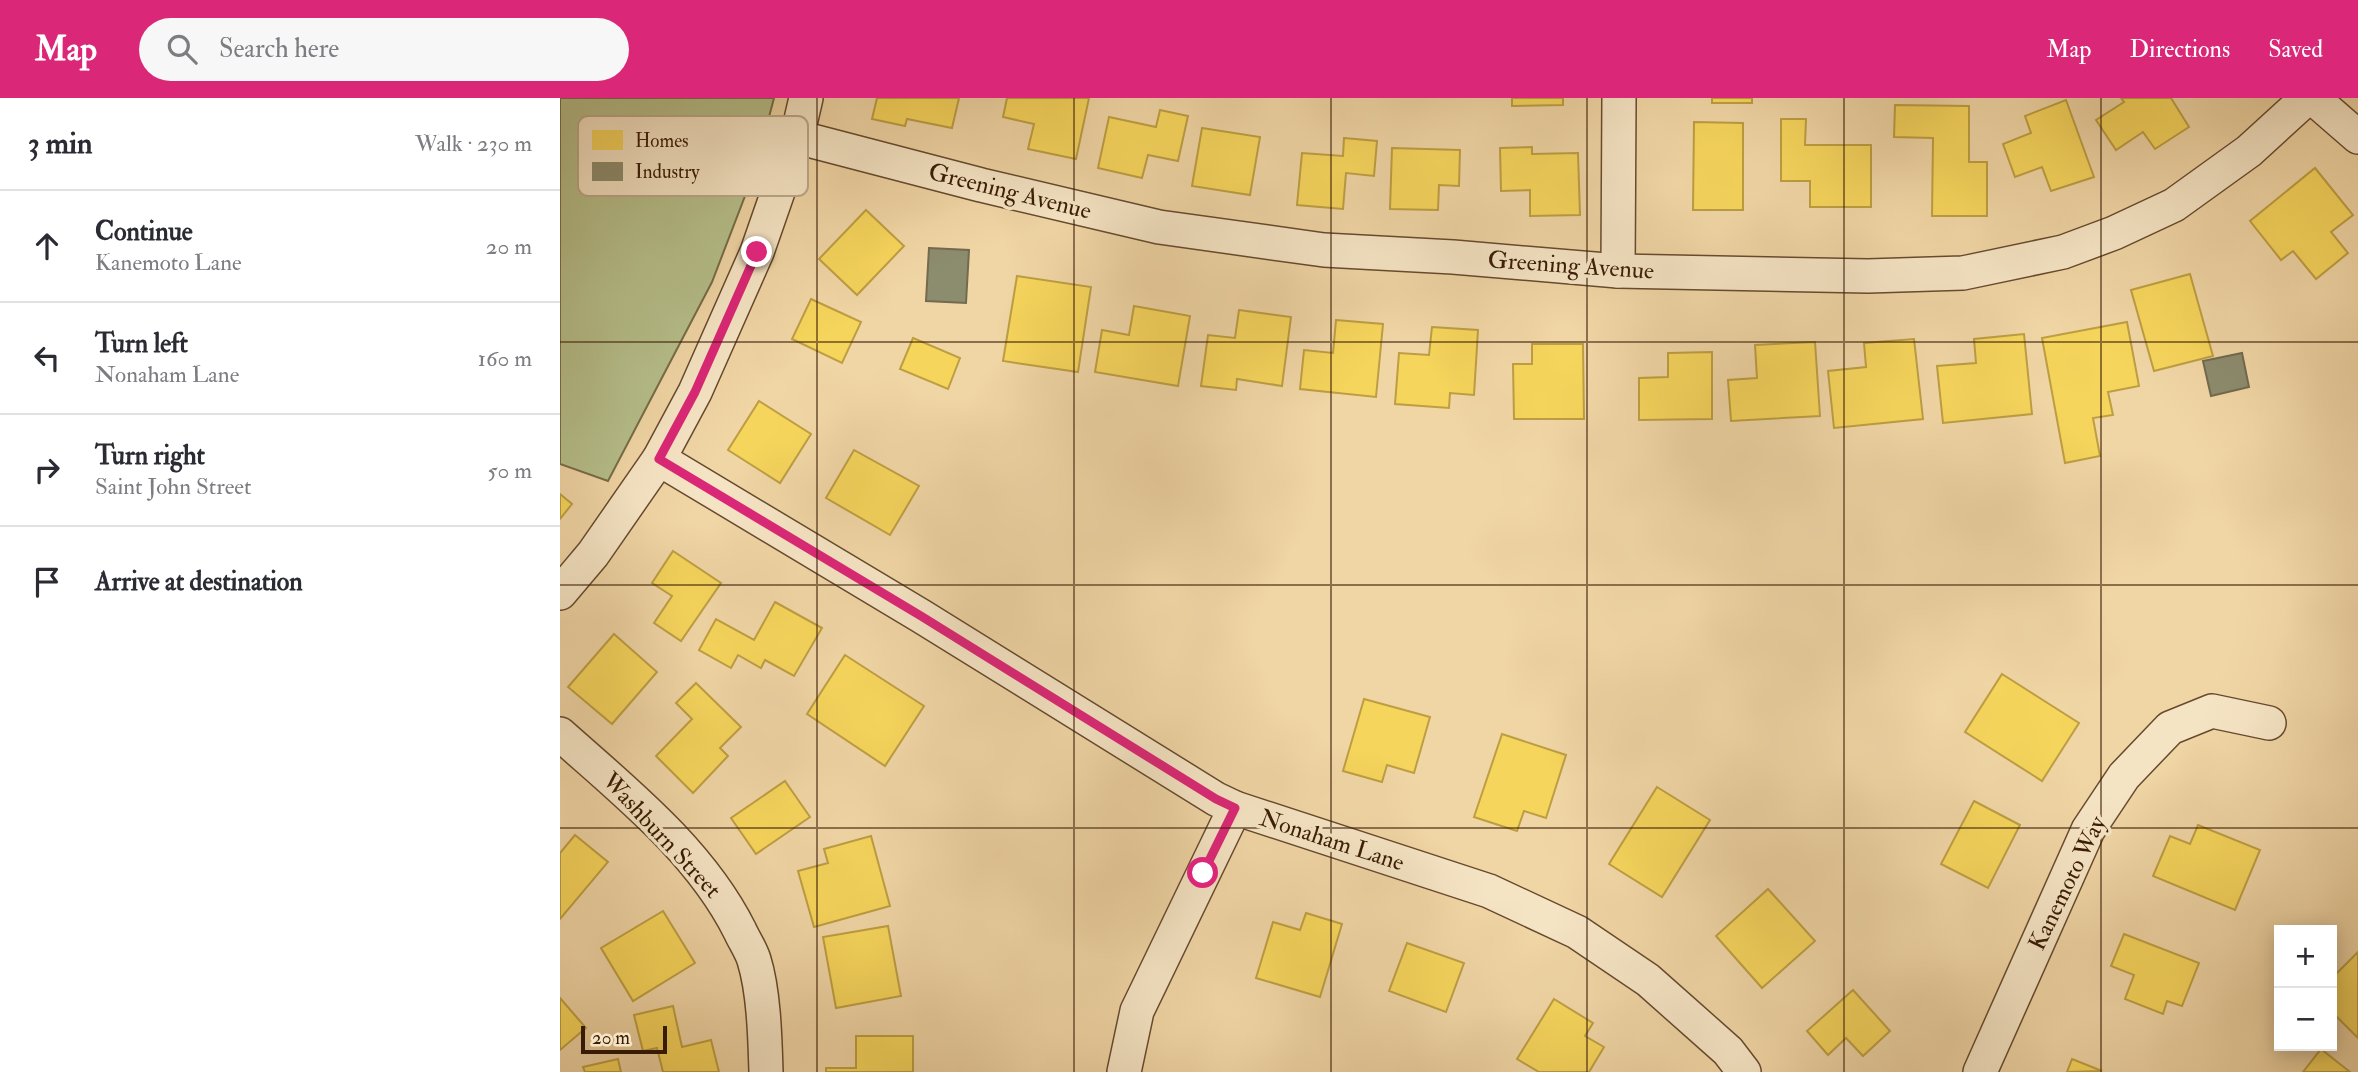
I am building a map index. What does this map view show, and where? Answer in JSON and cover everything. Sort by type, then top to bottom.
[{"type":"street","points":[[802,116],[806,98]]},
{"type":"street","points":[[1618,271],[1619,98]]},
{"type":"street","points":[[2310,98],[2358,137]]},
{"type":"street","name":"Greening Avenue","points":[[808,140],[981,185],[1159,227],[1324,250],[1453,257],[1618,271],[1868,276],[1963,273],[2063,252],[2114,233],[2174,205],[2249,151],[2310,98]]},
{"type":"street","points":[[560,593],[593,554],[659,459],[695,392],[757,252],[776,196]]},
{"type":"street","name":"Nonaham Lane","points":[[659,459],[921,616],[1216,799],[1235,808],[1489,891],[1577,932],[1648,980],[1728,1051],[1744,1072]]},
{"type":"street","name":"Kanemoto Way","points":[[1980,1072],[2088,830],[2124,776],[2170,729],[2212,711],[2269,723]]},
{"type":"street","name":"Washburn Street","points":[[560,734],[625,791],[684,851],[726,903],[754,960],[765,1029],[766,1072]]},
{"type":"street","points":[[1124,1072],[1137,1011],[1235,808]]},
{"type":"green space","points":[[560,98],[774,98],[769,116],[578,116],[578,196],[745,196],[712,282],[608,481],[560,464]]},
{"type":"building: Homes","points":[[877,98],[959,98],[952,128],[907,119],[905,126],[872,119]]},
{"type":"building: Homes","points":[[1007,98],[1089,98],[1076,159],[1028,149],[1034,124],[1003,117]]},
{"type":"building: Homes","points":[[1512,98],[1563,98],[1563,105],[1512,106]]},
{"type":"building: Homes","points":[[1712,98],[1752,98],[1752,103],[1712,103]]},
{"type":"building: Homes","points":[[2121,98],[2171,98],[2189,127],[2155,149],[2143,132],[2116,150],[2096,120],[2124,102]]},
{"type":"building: Homes","points":[[2066,100],[2094,177],[2051,191],[2042,167],[2015,177],[2003,144],[2031,133],[2025,116]]},
{"type":"building: Homes","points":[[1895,105],[1969,106],[1969,162],[1987,162],[1987,216],[1932,216],[1933,138],[1894,137]]},
{"type":"building: Homes","points":[[1160,110],[1188,116],[1178,161],[1148,155],[1142,178],[1098,168],[1109,117],[1156,127]]},
{"type":"building: Homes","points":[[1781,119],[1806,119],[1805,145],[1871,145],[1871,207],[1810,207],[1810,181],[1781,181]]},
{"type":"building: Homes","points":[[1694,122],[1743,123],[1743,210],[1693,210]]},
{"type":"building: Homes","points":[[1202,128],[1260,137],[1250,195],[1192,186]]},
{"type":"building: Homes","points":[[1344,138],[1377,141],[1374,176],[1346,173],[1343,209],[1297,205],[1302,153],[1343,156]]},
{"type":"building: Homes","points":[[1532,147],[1532,154],[1578,153],[1580,215],[1530,216],[1530,190],[1501,191],[1500,148]]},
{"type":"building: Homes","points":[[1392,148],[1460,150],[1459,186],[1439,185],[1438,210],[1390,209]]},
{"type":"building: Homes","points":[[2315,168],[2353,215],[2331,232],[2348,253],[2316,279],[2293,251],[2281,260],[2250,221]]},
{"type":"building: Homes","points":[[866,210],[904,246],[857,295],[819,259]]},
{"type":"building: Homes","points":[[2190,274],[2213,356],[2154,371],[2131,290]]},
{"type":"building: Homes","points":[[1017,276],[1091,287],[1078,372],[1003,361]]},
{"type":"building: Homes","points":[[811,299],[861,322],[842,363],[792,339]]},
{"type":"building: Homes","points":[[1134,306],[1190,316],[1178,386],[1095,372],[1102,330],[1129,335]]},
{"type":"building: Homes","points":[[1239,310],[1291,317],[1282,386],[1237,379],[1236,390],[1201,386],[1208,335],[1235,338]]},
{"type":"building: Homes","points":[[1336,320],[1383,324],[1376,397],[1300,389],[1304,350],[1333,353]]},
{"type":"building: Homes","points":[[2127,322],[2139,386],[2108,392],[2113,415],[2093,418],[2100,456],[2065,463],[2042,338]]},
{"type":"building: Homes","points":[[1432,327],[1478,330],[1474,395],[1450,393],[1449,408],[1395,404],[1399,353],[1429,355]]},
{"type":"building: Homes","points":[[2024,334],[2032,414],[1943,423],[1937,366],[1976,363],[1974,339]]},
{"type":"building: Homes","points":[[913,338],[960,358],[948,389],[900,369]]},
{"type":"building: Homes","points":[[1914,339],[1923,419],[1834,428],[1828,371],[1866,367],[1864,343]]},
{"type":"building: Homes","points":[[1815,342],[1820,416],[1731,421],[1728,380],[1757,378],[1755,345]]},
{"type":"building: Homes","points":[[1532,344],[1583,344],[1584,419],[1514,419],[1513,364],[1532,364]]},
{"type":"building: Homes","points":[[1712,352],[1712,419],[1639,420],[1639,378],[1668,377],[1668,353]]},
{"type":"building: Homes","points":[[759,401],[811,434],[780,483],[728,450]]},
{"type":"building: Homes","points":[[854,450],[919,486],[890,535],[826,498]]},
{"type":"building: Homes","points":[[560,494],[572,504],[560,519]]},
{"type":"building: Homes","points":[[673,551],[721,583],[681,641],[654,623],[672,596],[652,583]]},
{"type":"building: Homes","points":[[775,602],[822,628],[794,676],[765,660],[761,668],[738,655],[731,668],[699,650],[716,619],[754,640]]},
{"type":"building: Homes","points":[[614,634],[657,672],[612,724],[568,687]]},
{"type":"building: Homes","points":[[845,655],[924,706],[885,766],[807,714]]},
{"type":"building: Homes","points":[[2002,674],[2079,723],[2042,781],[1965,732]]},
{"type":"building: Homes","points":[[696,683],[741,727],[720,748],[728,756],[693,793],[656,756],[692,719],[676,703]]},
{"type":"building: Homes","points":[[1364,699],[1430,717],[1414,773],[1387,765],[1382,782],[1343,771]]},
{"type":"building: Homes","points":[[1502,734],[1566,755],[1546,818],[1524,811],[1517,831],[1474,817]]},
{"type":"building: Homes","points":[[785,781],[810,817],[756,854],[731,818]]},
{"type":"building: Homes","points":[[1657,787],[1710,820],[1662,897],[1609,864]]},
{"type":"building: Homes","points":[[1974,801],[2020,825],[1988,888],[1941,864]]},
{"type":"building: Homes","points":[[2198,825],[2260,850],[2235,910],[2153,876],[2170,836],[2190,844]]},
{"type":"building: Homes","points":[[575,835],[608,862],[560,919],[560,853]]},
{"type":"building: Homes","points":[[871,836],[890,906],[814,927],[798,871],[828,863],[824,849]]},
{"type":"building: Homes","points":[[1768,889],[1815,941],[1762,988],[1716,936]]},
{"type":"building: Homes","points":[[663,911],[695,963],[633,1001],[601,948]]},
{"type":"building: Homes","points":[[1306,913],[1342,924],[1320,997],[1256,978],[1273,922],[1300,930]]},
{"type":"building: Homes","points":[[888,926],[901,996],[836,1008],[823,937]]},
{"type":"building: Homes","points":[[2124,934],[2199,963],[2182,1006],[2167,1001],[2163,1014],[2125,999],[2134,975],[2111,966]]},
{"type":"building: Homes","points":[[1407,943],[1464,963],[1446,1012],[1389,991]]},
{"type":"building: Homes","points":[[2358,952],[2358,1038],[2337,1017],[2337,973]]},
{"type":"building: Homes","points":[[1853,990],[1890,1031],[1863,1056],[1846,1038],[1828,1055],[1807,1031]]},
{"type":"building: Homes","points":[[560,998],[586,1028],[560,1050]]},
{"type":"building: Homes","points":[[1554,999],[1593,1023],[1585,1036],[1604,1047],[1589,1072],[1539,1072],[1517,1059]]},
{"type":"building: Homes","points":[[673,1006],[682,1047],[711,1040],[719,1072],[663,1072],[657,1048],[643,1051],[634,1015]]},
{"type":"building: Homes","points":[[856,1036],[913,1036],[913,1072],[826,1072],[826,1068],[856,1068]]},
{"type":"building: Homes","points":[[2319,1051],[2324,1051],[2350,1072],[2303,1072]]},
{"type":"building: Homes","points":[[618,1059],[621,1072],[585,1072],[583,1067]]},
{"type":"building: Homes","points":[[2072,1059],[2102,1071],[2067,1072]]},
{"type":"building: Industry","points":[[929,248],[969,250],[966,303],[926,301]]},
{"type":"building: Industry","points":[[2242,353],[2249,387],[2211,396],[2203,361]]},
{"type":"route","points":[[757,252],[695,392],[659,459],[921,616],[1216,799],[1235,808],[1203,873]]}]
